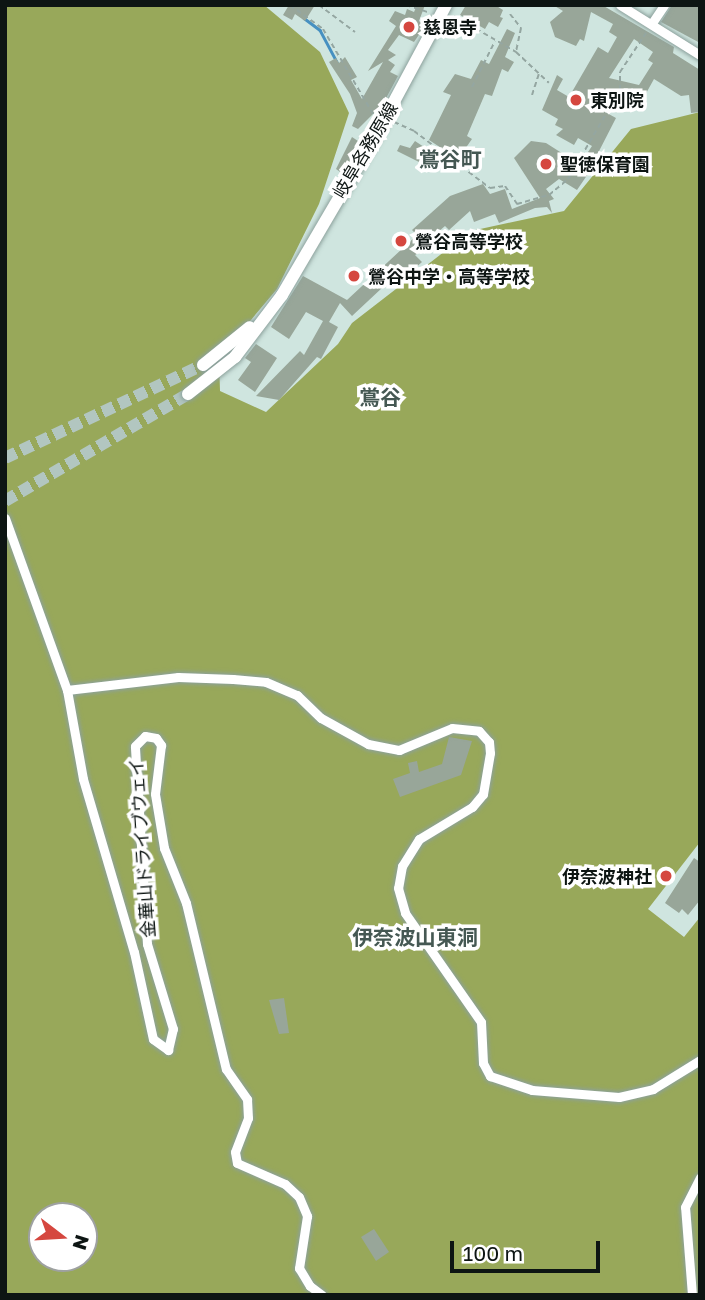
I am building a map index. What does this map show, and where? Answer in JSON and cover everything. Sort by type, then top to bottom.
[{"type":"main road","name":"岐阜各務原線","points":[[188,394],[235,357],[282,295],[383,122],[441,9]]},
{"type":"main road","name":"岐阜各務原線","points":[[203,365],[237,341],[282,295]]},
{"type":"street","points":[[620,5],[700,55]]},
{"type":"street","points":[[652,23],[664,5]]},
{"type":"street","name":"金華山ドライブウェイ","points":[[5,518],[67,690],[83,779],[134,951],[153,1040],[168,1050],[173,1029],[147,944],[135,746],[145,736],[156,738],[161,745],[155,794],[164,848],[186,903],[226,1069],[247,1099],[248,1118],[235,1152],[237,1163],[285,1184],[299,1197],[307,1216],[299,1268],[310,1286],[322,1295]]},
{"type":"street","points":[[67,690],[178,677],[266,682],[297,695],[321,718],[368,744],[399,750],[452,728],[479,731],[489,741],[490,753],[484,794],[472,807],[419,839],[402,866],[398,888],[405,913],[481,1023],[483,1063],[490,1076],[532,1090],[619,1097],[653,1089],[700,1060]]},
{"type":"street","points":[[692,1295],[685,1207],[700,1178]]},
{"type":"path","points":[[290,5],[323,29],[383,122],[414,131],[490,188],[505,186],[517,204],[550,195],[568,179],[620,90],[620,72],[652,23]]},
{"type":"path","points":[[319,5],[355,32]]},
{"type":"path","points":[[406,5],[441,9],[516,52],[549,83]]},
{"type":"path","points":[[510,14],[521,28],[516,52]]},
{"type":"path","points":[[471,87],[495,40]]},
{"type":"path","points":[[532,94],[539,73]]},
{"type":"green space","points":[[5,5],[264,5],[320,52],[349,113],[319,204],[277,289],[219,358],[220,391],[266,412],[338,344],[352,323],[471,231],[564,211],[631,129],[700,112],[700,842],[648,909],[684,937],[700,917],[700,1295],[5,1295]]},
{"type":"building","points":[[289,5],[315,5],[305,21],[295,14],[292,20],[283,15]]},
{"type":"building","points":[[417,5],[425,5],[419,21],[425,26],[414,42],[399,35],[388,50],[396,55],[388,60],[395,65],[390,72],[398,76],[377,115],[375,112],[358,129],[352,126],[357,113],[350,94],[329,62],[336,58],[339,63],[345,57],[357,77],[351,80],[362,99],[383,62],[368,71],[396,26],[389,21],[395,11],[405,15],[407,9],[414,12]]},
{"type":"building","points":[[466,5],[495,5],[503,10],[500,17],[503,18],[498,27],[489,22],[485,29],[460,15]]},
{"type":"building","points":[[553,5],[602,5],[674,47],[673,53],[700,70],[700,112],[691,113],[689,95],[681,96],[654,79],[644,97],[618,92],[605,112],[616,118],[596,157],[588,152],[592,146],[578,138],[574,145],[556,135],[563,129],[555,125],[558,119],[542,110],[557,75],[563,79],[557,90],[569,97],[598,47],[608,53],[617,37],[609,32],[613,24],[591,12],[584,41],[580,39],[576,46],[555,37],[550,22],[563,11]],"holes":[[[634,39],[653,52],[648,60],[653,63],[639,85],[609,78]]]},
{"type":"building","points":[[672,5],[700,5],[700,43],[661,22]]},
{"type":"building","points":[[507,29],[515,33],[505,57],[514,62],[508,72],[502,69],[492,96],[485,94],[467,136],[472,139],[458,159],[429,140],[451,95],[443,92],[455,74],[471,79],[481,60],[489,64]]},
{"type":"building","points":[[352,137],[361,143],[343,174],[336,169]]},
{"type":"building","points":[[415,141],[430,151],[423,164],[397,151],[400,145],[410,148]]},
{"type":"building","points":[[531,141],[546,143],[590,171],[577,190],[559,179],[546,189],[554,199],[549,201],[552,213],[547,207],[535,208],[499,223],[495,214],[474,222],[470,211],[449,230],[445,226],[431,238],[436,243],[415,255],[422,262],[403,279],[398,273],[352,316],[340,303],[329,322],[338,327],[321,359],[317,357],[279,400],[256,396],[300,351],[304,355],[323,321],[306,312],[289,339],[271,327],[303,276],[347,300],[417,235],[412,230],[450,196],[483,184],[490,194],[505,189],[512,209],[540,198],[514,158]]},
{"type":"building","points":[[256,344],[277,358],[255,392],[238,380],[251,362],[245,358]]},
{"type":"building","points":[[449,737],[472,741],[461,775],[400,797],[393,779],[410,773],[408,763],[417,761],[419,772],[442,764]]},
{"type":"building","points":[[694,858],[700,862],[700,900],[688,915],[682,909],[679,913],[665,903]]},
{"type":"building","points":[[284,998],[289,1033],[279,1034],[269,1000]]},
{"type":"building","points":[[374,1229],[389,1252],[376,1261],[361,1237]]},
{"type":"waterway","points":[[304,18],[320,30],[337,62]]},
{"type":"tunnel","points":[[5,458],[203,365]]},
{"type":"tunnel","points":[[5,501],[188,394]]},
{"type":"place","name":"慈恩寺","points":[[409,27]]},
{"type":"place","name":"東別院","points":[[576,100]]},
{"type":"place","name":"聖徳保育園","points":[[546,164]]},
{"type":"place","name":"鶯谷高等学校","points":[[401,241]]},
{"type":"place","name":"鶯谷中学・高等学校","points":[[354,276]]},
{"type":"place","name":"伊奈波神社","points":[[666,876]]},
{"type":"district","name":"鴬谷町","points":[[450,159]]},
{"type":"district","name":"鴬谷","points":[[380,397]]},
{"type":"district","name":"伊奈波山東洞","points":[[415,937]]}]
